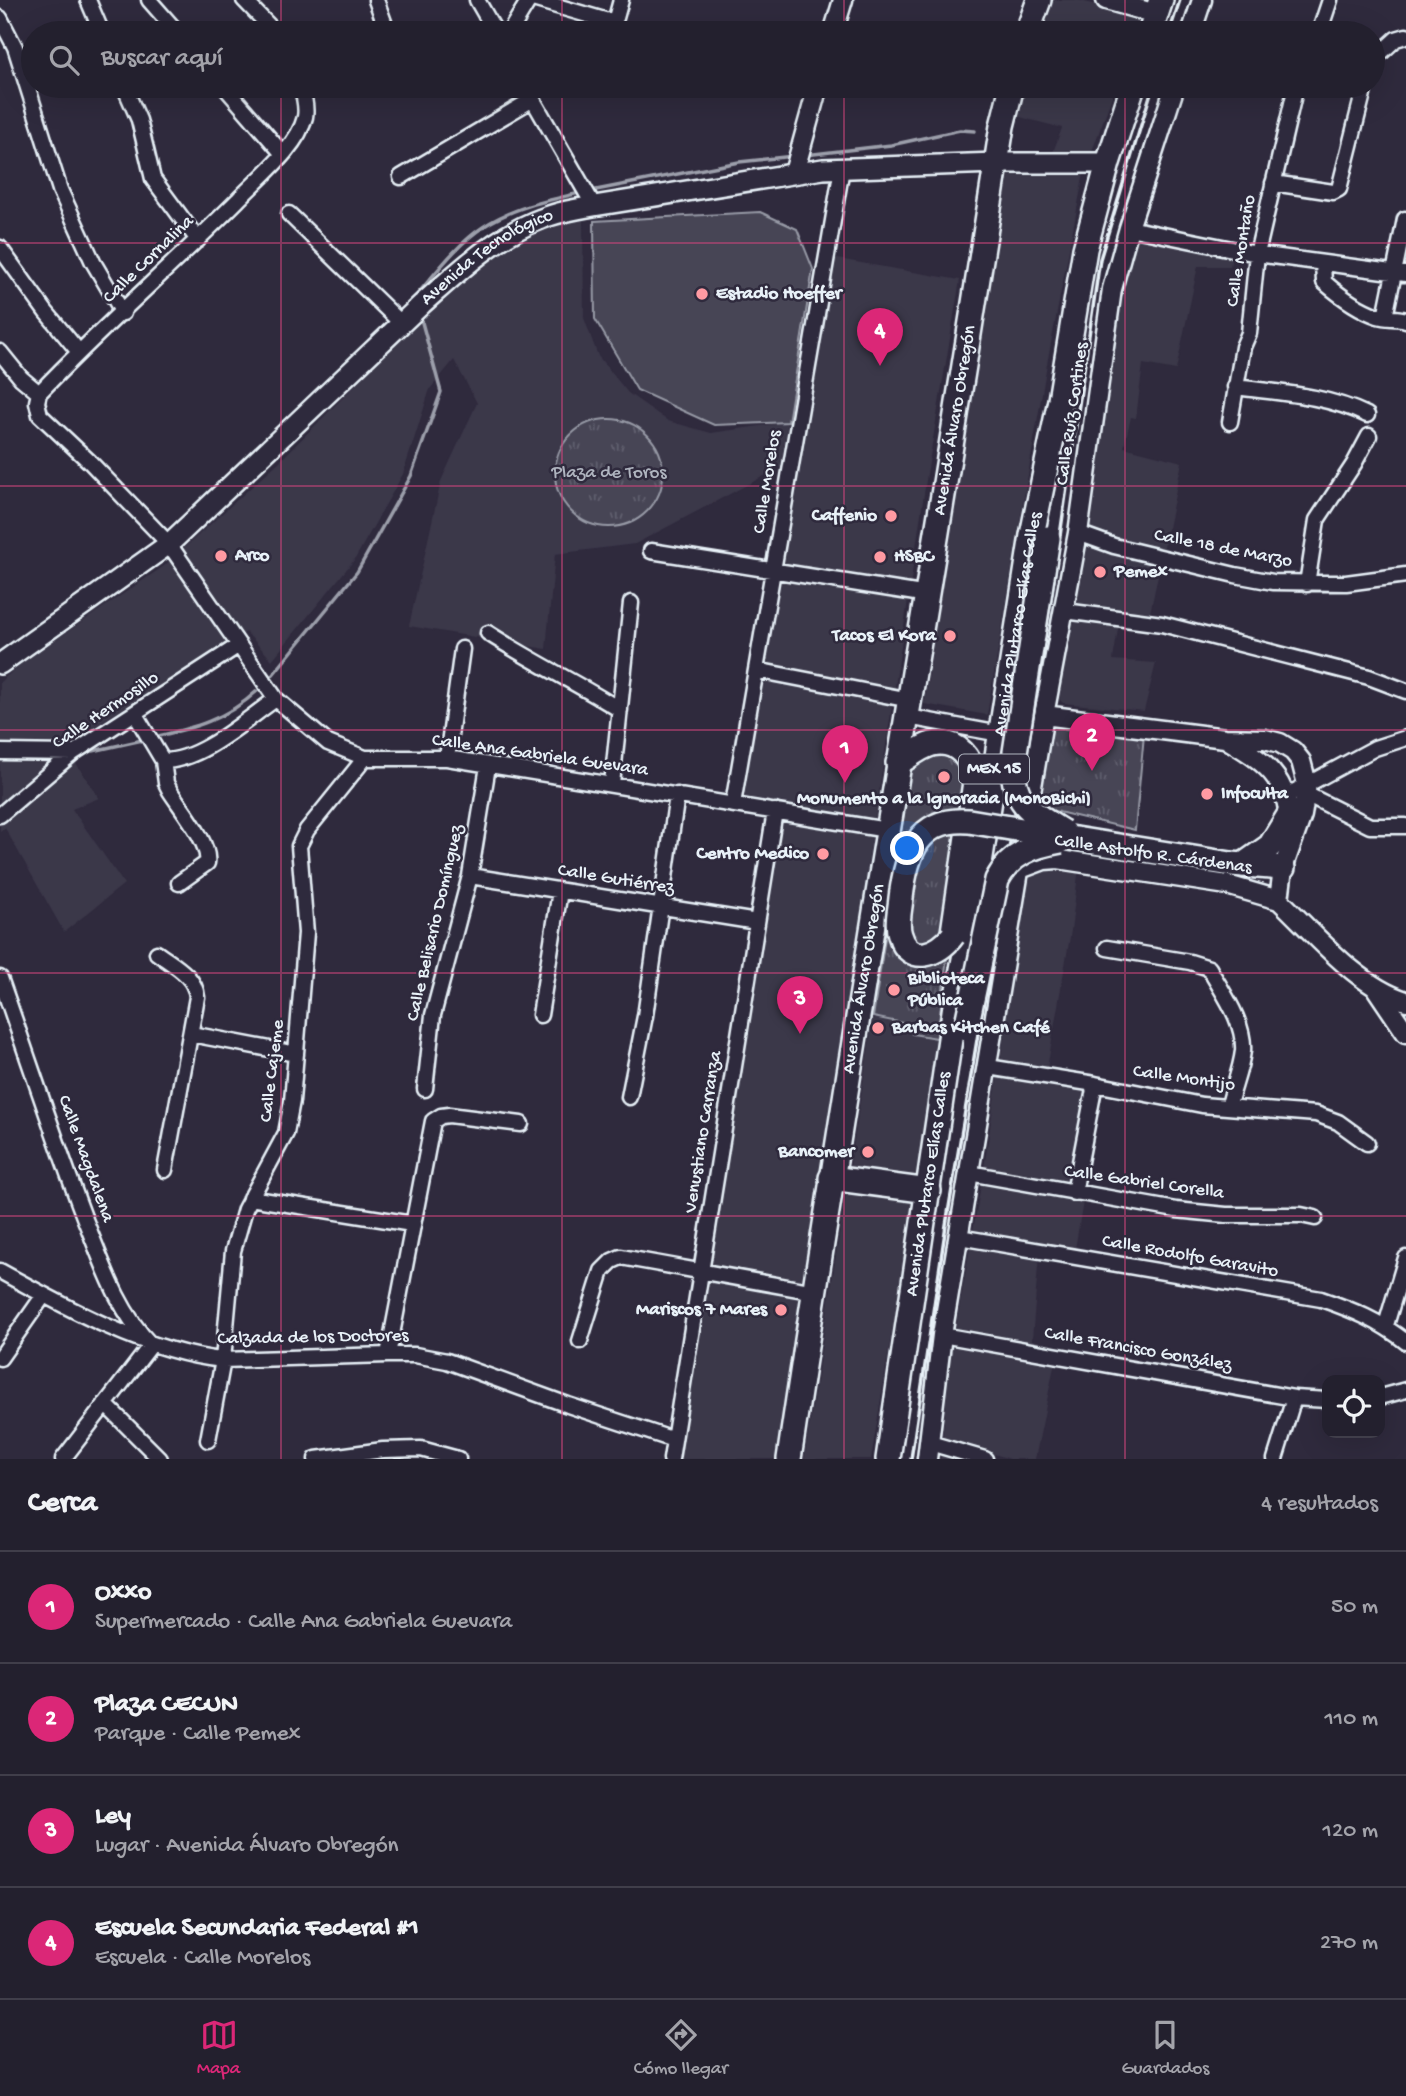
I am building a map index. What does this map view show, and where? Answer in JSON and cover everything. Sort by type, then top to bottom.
[{"type":"highway","points":[[1031,21],[1039,0]]},
{"type":"highway","name":"Avenida Álvaro Obregón","points":[[789,1459],[887,830],[1010,98]]},
{"type":"highway","name":"Avenida Plutarco Elías Calles","points":[[888,1459],[929,1191],[934,1141],[1032,535],[1060,400],[1085,250],[1108,163],[1129,98]]},
{"type":"highway","points":[[1060,400],[1048,538],[1013,765],[1013,781],[1016,793],[1032,813],[1075,839]]},
{"type":"highway","points":[[898,763],[932,744],[954,746],[964,753],[974,771],[975,782],[953,935],[942,948],[925,955],[915,953],[900,938],[898,927],[903,880],[908,860],[922,835],[935,824],[952,820],[969,821],[1075,839],[1237,864],[1286,858]]},
{"type":"highway","points":[[1237,864],[1270,846],[1287,806]]},
{"type":"highway","points":[[934,1141],[946,1112],[993,892],[1003,868],[1011,859],[1031,848],[1075,839]]},
{"type":"highway","points":[[831,1178],[929,1191]]},
{"type":"main road","name":"Avenida Tecnológico","points":[[3,657],[169,544],[401,323],[463,268],[508,235],[541,219],[594,206],[842,167],[1108,163]]},
{"type":"street","points":[[88,0],[97,21]]},
{"type":"street","points":[[149,0],[167,21]]},
{"type":"street","points":[[244,0],[264,21]]},
{"type":"street","points":[[376,0],[384,21]]},
{"type":"street","points":[[477,0],[489,21]]},
{"type":"street","points":[[516,21],[529,0]]},
{"type":"street","points":[[536,0],[608,21],[616,18],[621,0]]},
{"type":"street","points":[[837,21],[843,0]]},
{"type":"street","points":[[1106,0],[1155,16]]},
{"type":"street","points":[[1195,21],[1202,0]]},
{"type":"street","points":[[1323,21],[1330,0]]},
{"type":"street","points":[[0,18],[15,47],[21,66]]},
{"type":"street","points":[[1385,49],[1396,39],[1406,36]]},
{"type":"street","points":[[31,98],[60,190],[93,262],[123,313]]},
{"type":"street","points":[[129,98],[139,120],[153,179],[198,240]]},
{"type":"street","points":[[234,98],[283,154]]},
{"type":"street","name":"Calle Cornalina","points":[[39,393],[283,154],[305,117],[304,98]]},
{"type":"street","points":[[794,173],[815,98]]},
{"type":"street","name":"Calle Ruíz Cortines","points":[[929,1451],[942,1335],[1044,715],[1078,533],[1112,289],[1171,98]]},
{"type":"street","name":"Calle Montaño","points":[[1230,422],[1242,347],[1249,333],[1257,254],[1293,98]]},
{"type":"street","points":[[1273,183],[1333,192],[1339,189],[1362,98]]},
{"type":"street","points":[[401,177],[533,99],[594,206]]},
{"type":"street","name":"Calle Morelos","points":[[733,804],[842,167]]},
{"type":"street","points":[[289,214],[401,323]]},
{"type":"street","points":[[1385,317],[1400,273],[1405,219]]},
{"type":"street","points":[[1129,228],[1257,254],[1400,273]]},
{"type":"street","points":[[0,248],[79,352]]},
{"type":"street","points":[[1324,263],[1324,282],[1362,309],[1385,317],[1406,320]]},
{"type":"street","name":"Calle Ana Gabriela Guevara","points":[[2,359],[39,393],[37,402],[40,415],[169,544],[276,699],[328,743],[365,758],[447,758],[887,830]]},
{"type":"street","points":[[1235,387],[1308,396],[1350,407],[1367,415]]},
{"type":"street","points":[[1307,584],[1318,520],[1349,473],[1369,436]]},
{"type":"street","name":"Calle 18 de Marzo","points":[[1078,533],[1114,546],[1235,576],[1273,582],[1346,583],[1406,575]]},
{"type":"street","points":[[651,551],[928,595]]},
{"type":"street","points":[[612,784],[631,603]]},
{"type":"street","points":[[1065,611],[1162,624],[1369,677],[1406,691]]},
{"type":"street","points":[[488,633],[518,653],[581,685],[620,709]]},
{"type":"street","name":"Calle Hermosillo","points":[[0,815],[73,753],[239,645]]},
{"type":"street","points":[[447,758],[462,649]]},
{"type":"street","points":[[755,670],[1000,734]]},
{"type":"street","points":[[163,761],[177,761],[195,753],[276,699]]},
{"type":"street","points":[[135,714],[163,761],[166,783],[201,838],[209,857],[207,863],[179,883]]},
{"type":"street","points":[[1044,715],[1225,738],[1265,739],[1280,743],[1293,751],[1301,761],[1306,789],[1302,815],[1286,858]]},
{"type":"street","points":[[1287,806],[1306,789],[1375,748],[1406,737]]},
{"type":"street","points":[[1225,738],[1261,760],[1280,783],[1287,806],[1286,858],[1279,900]]},
{"type":"street","points":[[1261,760],[1280,743]]},
{"type":"street","points":[[0,752],[73,753]]},
{"type":"street","name":"Calle Cajeme","points":[[208,1440],[223,1360],[233,1251],[239,1226],[250,1198],[286,1133],[306,933],[299,846],[307,830],[365,758]]},
{"type":"street","name":"Calle Belisario Domínguez","points":[[425,1090],[433,1015],[470,876],[488,766]]},
{"type":"street","points":[[1306,789],[1370,826],[1406,826]]},
{"type":"street","points":[[629,1097],[645,1016],[677,795]]},
{"type":"street","name":"Venustiano Carranza","points":[[671,1459],[775,811]]},
{"type":"street","name":"Calle Astolfo R. Cárdenas","points":[[1020,869],[1044,860],[1058,859],[1227,885],[1279,900],[1360,976],[1392,997],[1406,1001]]},
{"type":"street","name":"Calle Gutiérrez","points":[[470,876],[757,922]]},
{"type":"street","points":[[540,1015],[560,891]]},
{"type":"street","points":[[1107,948],[1190,962],[1209,968],[1241,1032],[1243,1050],[1229,1105]]},
{"type":"street","points":[[157,953],[187,975],[196,988],[191,1034],[165,1170]]},
{"type":"street","name":"Calle Magdalena","points":[[0,978],[98,1252],[127,1315],[136,1330],[151,1345]]},
{"type":"street","points":[[1376,988],[1406,1033]]},
{"type":"street","points":[[191,1034],[296,1054]]},
{"type":"street","name":"Calle Montijo","points":[[988,1067],[1202,1105],[1229,1105],[1316,1114],[1338,1122],[1367,1143]]},
{"type":"street","points":[[1074,1193],[1095,1084]]},
{"type":"street","points":[[388,1355],[433,1121],[449,1115],[521,1124]]},
{"type":"street","name":"Calle Gabriel Corella","points":[[969,1173],[1176,1210],[1226,1215],[1301,1215],[1315,1218]]},
{"type":"street","points":[[250,1198],[412,1224]]},
{"type":"street","name":"Calle Rodolfo Garavito","points":[[959,1237],[1321,1299],[1386,1325],[1406,1342]]},
{"type":"street","points":[[580,1341],[602,1271],[612,1261],[621,1257],[815,1292]]},
{"type":"street","points":[[1386,1325],[1406,1258]]},
{"type":"street","name":"Calzada de los Doctores","points":[[0,1271],[44,1295],[151,1345],[192,1356],[223,1360],[388,1355],[447,1361],[674,1440]]},
{"type":"street","points":[[0,1358],[44,1295]]},
{"type":"street","name":"Calle Francisco González","points":[[942,1335],[1294,1398],[1322,1400]]},
{"type":"street","points":[[63,1459],[151,1345]]},
{"type":"street","points":[[1385,1396],[1406,1390]]},
{"type":"street","points":[[1275,1459],[1294,1398]]},
{"type":"street","points":[[105,1404],[160,1459]]},
{"type":"street","points":[[316,1459],[383,1450],[421,1449],[458,1459]]},
{"type":"street","points":[[929,1451],[985,1459]]},
{"type":"shaded area","points":[[1051,0],[1078,0],[1141,18],[1140,21],[1045,21]]},
{"type":"shaded area","points":[[1021,98],[1112,98],[1084,173],[1047,364],[987,715],[924,704],[1009,173],[1046,171],[1062,128],[1016,116]]},
{"type":"shaded area","points":[[583,221],[584,318],[598,356],[628,393],[668,421],[711,433],[788,422],[781,467],[635,544],[555,554],[546,649],[409,626],[441,481],[477,403],[454,360],[430,389],[403,474],[355,559],[272,660],[246,632],[64,745],[99,798],[72,809],[124,884],[64,932],[5,828],[0,831],[0,682],[23,662],[164,566],[280,461],[445,294],[495,254],[554,222]]},
{"type":"shaded area","points":[[1134,234],[1233,254],[1230,266],[1198,266],[1176,370],[1143,364],[1136,418],[1131,417],[1124,447],[1182,462],[1150,613],[1121,610],[1113,660],[1156,663],[1144,711],[1063,703],[1059,699],[1120,300]]},
{"type":"shaded area","points":[[832,258],[960,280],[927,474],[795,1348],[775,1459],[679,1459],[786,803],[744,797]]},
{"type":"shaded area","points":[[1050,864],[1079,867],[1071,931],[1045,1080],[1102,1090],[1075,1249],[1040,1242],[1032,1340],[1058,1347],[1035,1459],[1010,1459],[988,1452],[986,1459],[940,1459],[950,1359],[984,1168],[1028,870]]},
{"type":"shaded area","points":[[873,1018],[913,1025],[912,1034],[937,1038],[914,1199],[871,1459],[804,1459]]},
{"type":"green space","name":"Estadio Hoeffer","points":[[760,212],[797,229],[813,269],[788,422],[714,425],[637,390],[595,319],[594,221]]},
{"type":"green space","name":"Plaza de Toros","points":[[609,419],[630,423],[647,435],[659,452],[663,473],[659,494],[647,511],[630,523],[609,527],[588,523],[571,511],[559,494],[555,473],[559,452],[571,435],[588,423]]},
{"type":"green space","points":[[1052,722],[1144,735],[1135,830],[1037,807]]},
{"type":"green space","points":[[951,750],[970,772],[937,1038],[912,1034],[913,1025],[873,1017],[911,766],[921,756]]},
{"type":"waterway","points":[[805,155],[891,145],[960,130],[975,131]]},
{"type":"waterway","points":[[591,191],[739,162],[794,156]]},
{"type":"waterway","points":[[416,301],[415,297],[447,260],[483,227],[518,210],[580,193]]},
{"type":"waterway","points":[[271,677],[357,572],[411,476],[441,392],[420,315]]},
{"type":"waterway","points":[[154,737],[209,721],[234,709],[257,691]]},
{"type":"waterway","points":[[86,750],[93,751],[147,739]]},
{"type":"railway","points":[[1173,21],[1180,0]]},
{"type":"railway","points":[[911,1459],[946,1225],[1051,598],[1100,259],[1149,98]]},
{"type":"place","name":"Estadio Hoeffer","points":[[702,294]]},
{"type":"place","name":"Escuela Secundaria Federal #1","points":[[880,366]]},
{"type":"place","name":"Caffenio","points":[[891,516]]},
{"type":"place","name":"Arco","points":[[221,556]]},
{"type":"place","name":"HSBC","points":[[880,557]]},
{"type":"place","name":"Pemex","points":[[1100,572]]},
{"type":"place","name":"Tacos El Kora","points":[[950,636]]},
{"type":"place","name":"Plaza CECUN","points":[[1092,771]]},
{"type":"place","name":"Monumento a la Ignoracia (MonoBichi)","points":[[944,777]]},
{"type":"place","name":"Oxxo","points":[[845,783]]},
{"type":"place","name":"Infoculta","points":[[1207,794]]},
{"type":"place","name":"Centro Medico","points":[[823,854]]},
{"type":"place","name":"Biblioteca Pública","points":[[894,990]]},
{"type":"place","name":"Barbas Kitchen Café","points":[[878,1028]]},
{"type":"place","name":"Ley","points":[[800,1034]]},
{"type":"place","name":"Bancomer","points":[[868,1152]]},
{"type":"place","name":"Mariscos 7 Mares","points":[[781,1310]]}]
